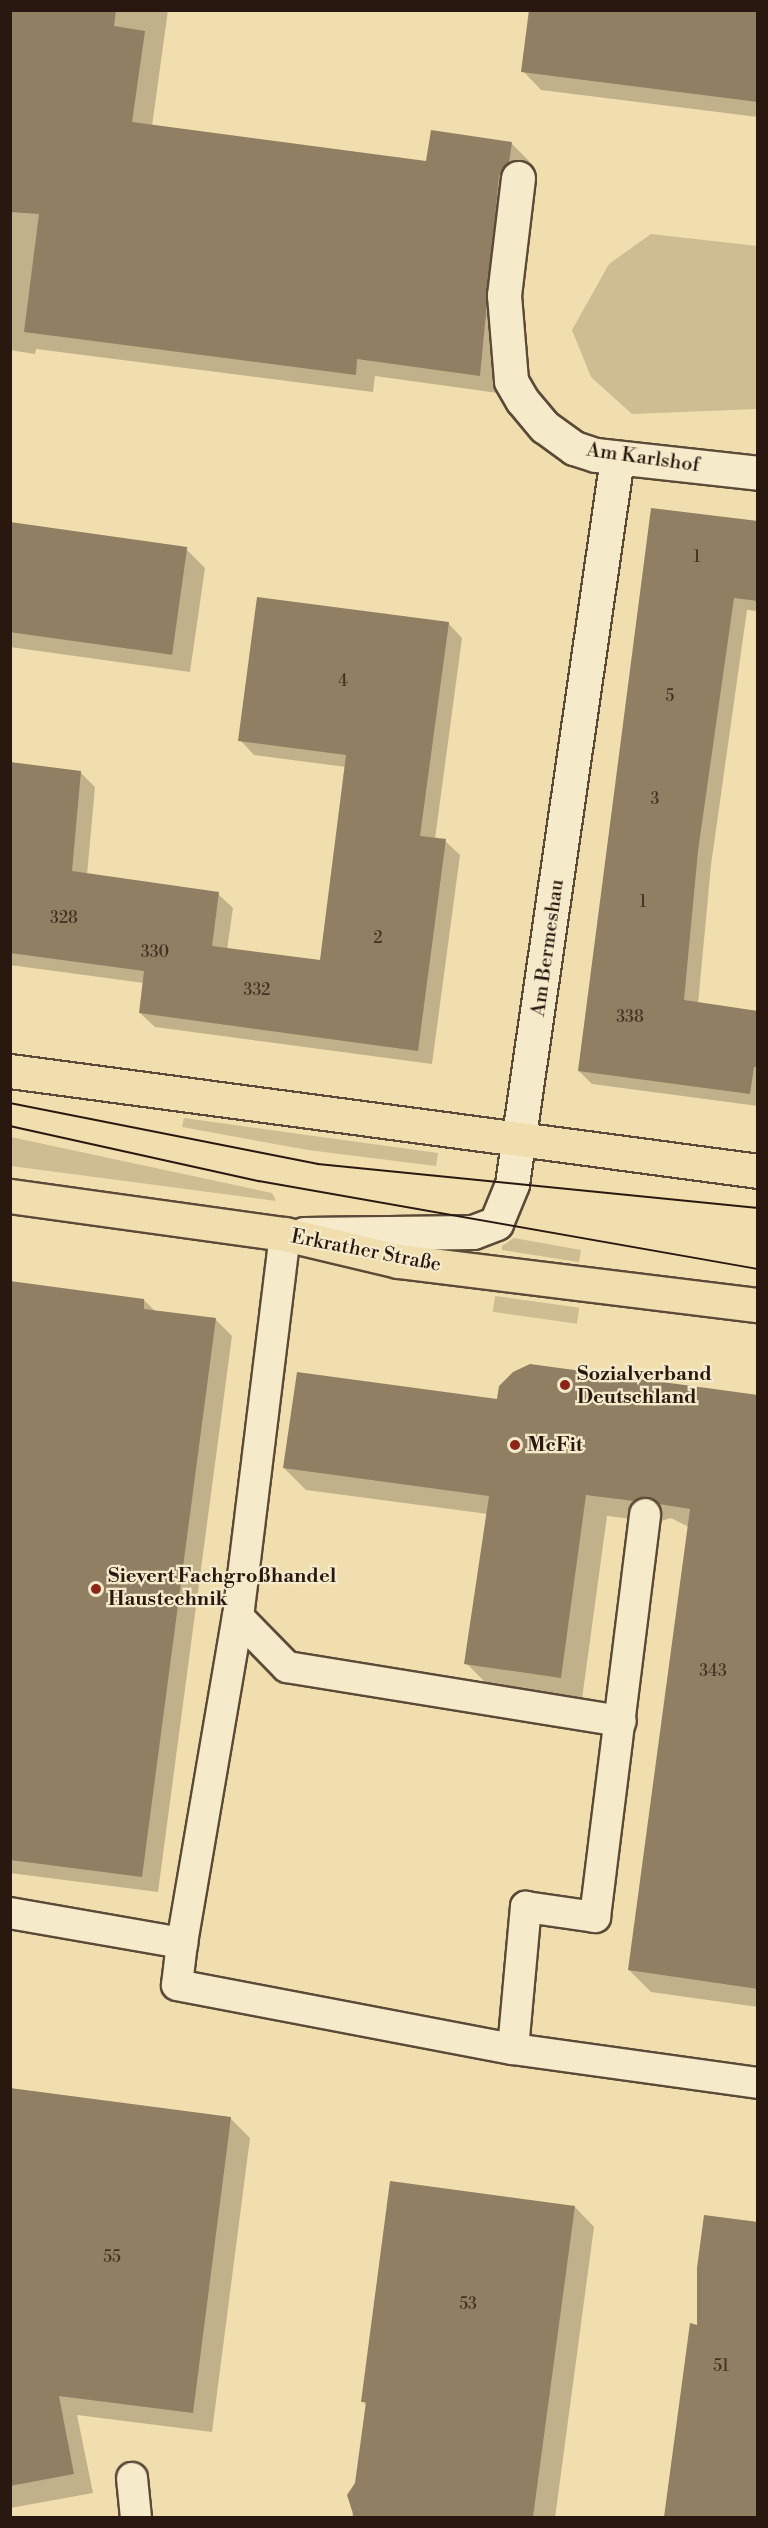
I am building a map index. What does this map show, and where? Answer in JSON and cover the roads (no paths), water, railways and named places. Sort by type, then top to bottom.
[{"type":"main road","points":[[10,1071],[519,1141],[758,1171]]},
{"type":"main road","name":"Erkrather Straße","points":[[10,1196],[285,1234],[398,1261],[758,1305]]},
{"type":"street","name":"Am Karlshof","points":[[518,178],[504,295],[511,381],[522,400],[545,427],[574,448],[617,458],[758,473]]},
{"type":"street","name":"Am Bermeshau","points":[[285,1234],[473,1232],[496,1223],[512,1184],[519,1141],[617,458]]},
{"type":"lane","points":[[285,1234],[238,1617],[182,1943],[177,1985],[513,2049],[758,2083]]},
{"type":"lane","points":[[513,2049],[526,1907],[594,1917],[621,1721],[645,1514]]},
{"type":"lane","points":[[238,1617],[287,1667],[621,1721]]},
{"type":"lane","points":[[10,1913],[182,1943]]},
{"type":"lane","points":[[132,2478],[136,2517]]},
{"type":"tram line","points":[[10,1103],[318,1164],[758,1208]]},
{"type":"tram line","points":[[10,1126],[259,1181],[758,1269]]},
{"type":"place","name":"Sozialverband Deutschland","points":[[565,1385]]},
{"type":"place","name":"McFit","points":[[515,1445]]},
{"type":"place","name":"Sievert Fachgroßhandel Haustechnik","points":[[96,1589]]}]
